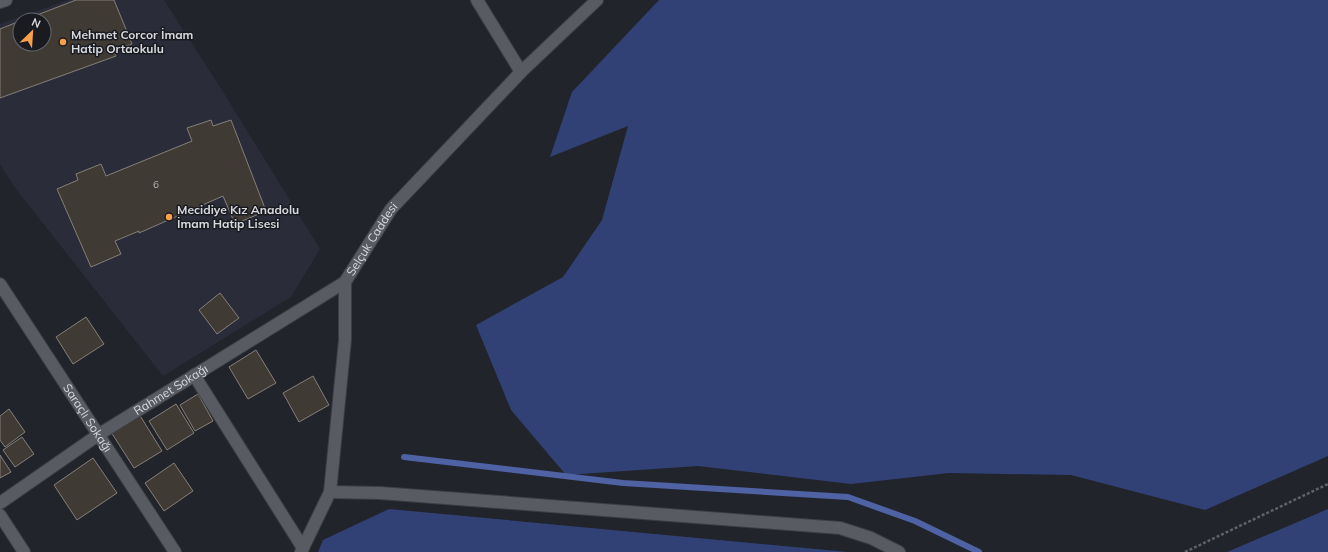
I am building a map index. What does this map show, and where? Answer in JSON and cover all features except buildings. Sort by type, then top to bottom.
[{"type":"street","points":[[0,2],[6,0]]},
{"type":"street","points":[[477,0],[521,72]]},
{"type":"street","name":"Selçuk Caddesi","points":[[302,550],[330,492],[345,340],[345,282],[391,209],[521,72],[597,0]]},
{"type":"street","name":"Rahmet Sokağı","points":[[0,503],[98,435],[345,282]]},
{"type":"street","name":"Saraçlı Sokağı","points":[[0,284],[175,552]]},
{"type":"street","points":[[194,375],[302,550]]},
{"type":"street","points":[[330,492],[380,493],[840,528],[871,538],[899,552]]},
{"type":"street","points":[[0,515],[24,552]]},
{"type":"path","points":[[1185,552],[1328,484]]},
{"type":"shaded area","name":"Mecidiye Kız Anadolu İmam Hatip Lisesi","points":[[68,0],[164,0],[225,95],[320,249],[291,297],[163,376],[13,185],[0,164],[0,24],[12,20],[12,52],[52,52],[52,12],[34,12]]},
{"type":"shaded area","points":[[659,0],[1328,0],[1328,456],[1205,510],[1071,475],[949,473],[851,484],[698,466],[566,475],[511,410],[476,325],[563,277],[602,220],[628,126],[550,157],[572,92]]},
{"type":"shaded area","points":[[389,509],[848,552],[318,552],[323,540]]},
{"type":"shaded area","points":[[1328,509],[1328,552],[1227,552]]},
{"type":"waterway","points":[[404,457],[623,483],[848,497],[915,521],[979,552]]},
{"type":"place","name":"Mehmet Corcor İmam Hatip Ortaokulu","points":[[63,42]]},
{"type":"place","name":"Mecidiye Kız Anadolu İmam Hatip Lisesi","points":[[169,217]]}]
